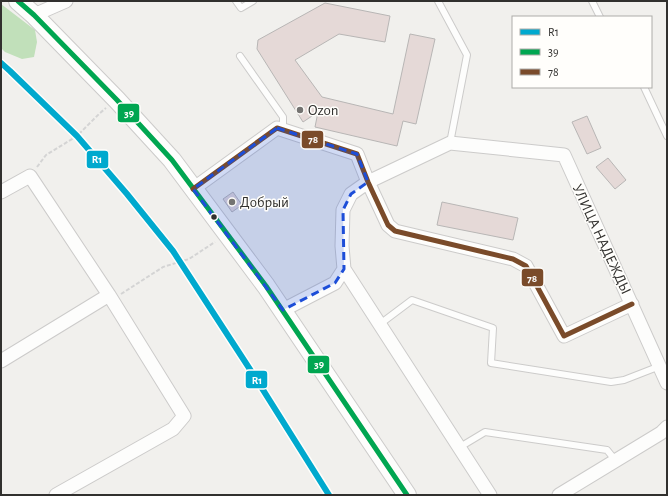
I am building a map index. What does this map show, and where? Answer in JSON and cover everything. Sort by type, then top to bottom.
[{"type":"street","points":[[18,1],[34,15],[117,100],[172,160],[283,310],[407,495]]},
{"type":"street","points":[[34,15],[66,1]]},
{"type":"street","points":[[193,188],[277,128],[357,154],[388,225],[395,231],[513,259],[526,266],[564,336],[632,304]]},
{"type":"street","points":[[450,143],[368,182],[351,194],[343,210],[342,246],[344,269],[490,495]]},
{"type":"street","name":"УЛИЦА НАДЕЖДЫ","points":[[450,143],[564,155],[632,304],[664,364],[667,383]]},
{"type":"street","points":[[1,192],[30,176],[110,297],[184,416],[173,429],[56,495]]},
{"type":"street","points":[[283,310],[335,283],[344,269]]},
{"type":"street","points":[[1,361],[110,297]]},
{"type":"street","points":[[560,495],[661,433],[667,427]]},
{"type":"lane","points":[[236,1],[241,8],[253,1]]},
{"type":"lane","points":[[438,1],[467,55],[450,143]]},
{"type":"lane","points":[[592,1],[600,16]]},
{"type":"lane","points":[[240,56],[283,117],[284,130]]},
{"type":"lane","points":[[644,88],[667,136]]},
{"type":"lane","points":[[380,324],[412,300],[493,328],[491,363],[611,382],[624,380],[664,364]]},
{"type":"lane","points":[[460,448],[485,432],[607,450],[616,461]]},
{"type":"path","points":[[30,176],[46,155],[77,136],[100,113],[117,100]]},
{"type":"path","points":[[110,297],[163,267],[189,258],[228,234]]},
{"type":"highlighted area","points":[[277,128],[357,154],[368,182],[351,194],[343,210],[344,269],[335,283],[283,310],[193,189]]},
{"type":"green space","points":[[1,4],[35,30],[37,42],[34,57],[22,59],[5,52],[1,48]]},
{"type":"building","points":[[325,3],[390,16],[385,42],[339,34],[295,60],[322,97],[393,114],[410,34],[435,39],[416,124],[403,121],[397,146],[315,127],[318,112],[303,122],[257,49],[258,40]]},
{"type":"building","points":[[587,116],[601,148],[587,154],[572,122]]},
{"type":"building","points":[[608,158],[626,180],[615,189],[596,167]]},
{"type":"building","name":"Добрый","points":[[233,192],[242,205],[232,212],[223,199]]},
{"type":"building","points":[[442,202],[518,218],[513,240],[437,225]]},
{"type":"transit line","name":"39","points":[[18,1],[34,15],[117,100],[172,160],[266,286],[407,495]]},
{"type":"transit line","name":"R1","points":[[1,63],[77,136],[127,194],[173,251],[329,495]]},
{"type":"transit line","name":"78","points":[[193,189],[277,128],[357,154],[388,225],[395,231],[513,259],[526,266],[564,336],[632,304]]},
{"type":"place","name":"Ozon","points":[[300,110]]},
{"type":"place","name":"Добрый","points":[[232,202]]}]
